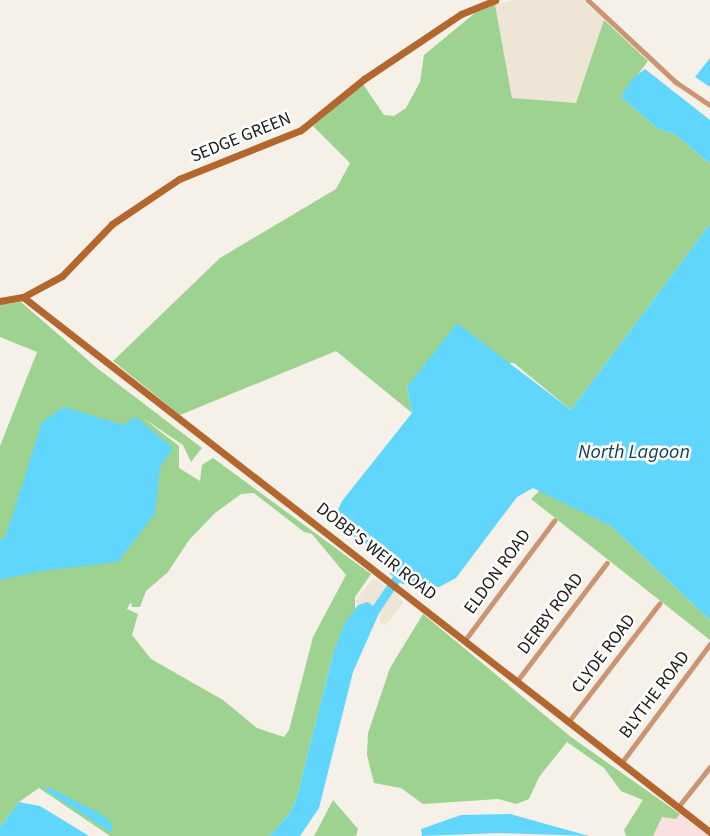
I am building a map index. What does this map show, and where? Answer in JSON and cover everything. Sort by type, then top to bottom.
[{"type":"street","name":"SEDGE GREEN","points":[[0,301],[23,297],[62,276],[112,224],[149,197],[179,179],[301,130],[364,79],[473,6],[495,0]]},
{"type":"street","points":[[588,0],[676,82],[710,105]]},
{"type":"street","name":"DOBB'S WEIR ROAD","points":[[23,297],[710,832]]},
{"type":"street","name":"ELDON ROAD","points":[[465,640],[554,521]]},
{"type":"street","name":"DERBY ROAD","points":[[517,681],[607,562]]},
{"type":"street","name":"CLYDE ROAD","points":[[569,721],[659,604]]},
{"type":"street","name":"BLYTHE ROAD","points":[[622,762],[710,644]]},
{"type":"street","points":[[679,806],[710,767]]},
{"type":"shaded area","points":[[514,0],[582,0],[604,20],[576,103],[512,99],[495,5]]},
{"type":"shaded area","points":[[373,579],[396,592],[403,603],[385,626],[379,621],[380,611],[373,605],[361,606],[355,601]]},
{"type":"shaded area","points":[[680,814],[709,836],[653,836],[662,817],[675,819]]},
{"type":"green space","points":[[495,5],[512,98],[576,103],[604,20],[648,61],[621,97],[657,128],[676,135],[710,164],[710,224],[571,410],[514,363],[429,363],[407,387],[412,413],[336,351],[180,415],[113,361],[220,258],[336,189],[350,163],[313,126],[363,84],[384,115],[394,116],[406,108],[420,82],[424,55],[475,13]]},
{"type":"green space","points":[[21,302],[97,368],[202,448],[191,462],[183,445],[143,418],[179,446],[179,468],[200,481],[202,465],[213,458],[371,574],[355,597],[355,610],[333,654],[297,797],[290,813],[270,836],[110,836],[39,788],[19,802],[0,827],[0,446],[37,352],[0,337],[0,305]],"holes":[[[254,493],[304,532],[312,534],[346,575],[313,637],[289,730],[284,737],[257,728],[223,700],[151,659],[132,635],[138,614],[127,609],[131,602],[132,607],[140,607],[146,591],[168,572],[189,540],[215,513],[241,494]]]},
{"type":"green space","points":[[540,490],[611,526],[710,620],[710,640],[531,499]]},
{"type":"green space","points":[[423,614],[571,737],[680,814],[676,819],[662,817],[653,836],[626,836],[624,830],[643,800],[621,791],[604,768],[567,742],[539,777],[529,799],[516,804],[498,799],[423,804],[401,788],[374,783],[367,755],[368,733],[390,668]]},
{"type":"green space","points":[[333,800],[358,829],[356,836],[314,836]]},
{"type":"water","points":[[710,58],[710,87],[695,77]]},
{"type":"water","points":[[645,69],[710,120],[710,164],[676,135],[657,128],[621,97],[632,79]]},
{"type":"water","name":"North Lagoon","points":[[710,224],[710,620],[611,526],[533,488],[517,497],[456,578],[439,587],[402,584],[390,574],[390,566],[364,542],[337,527],[335,516],[342,501],[412,413],[407,387],[457,323],[571,410]]},
{"type":"water","points":[[64,407],[123,425],[136,417],[173,448],[160,467],[155,514],[118,562],[41,571],[0,580],[0,541],[6,536],[42,422]]},
{"type":"water","points":[[368,602],[380,611],[353,672],[319,808],[300,836],[270,836],[290,813],[297,797],[333,654],[345,623],[358,605]]},
{"type":"water","points":[[48,787],[99,813],[112,823],[112,833],[45,790]]},
{"type":"water","points":[[19,802],[40,806],[89,836],[0,836],[0,827]]},
{"type":"water","points":[[510,814],[589,836],[498,833],[422,836],[421,829],[461,815]]},
{"type":"waterway","points":[[370,617],[396,579]]}]
